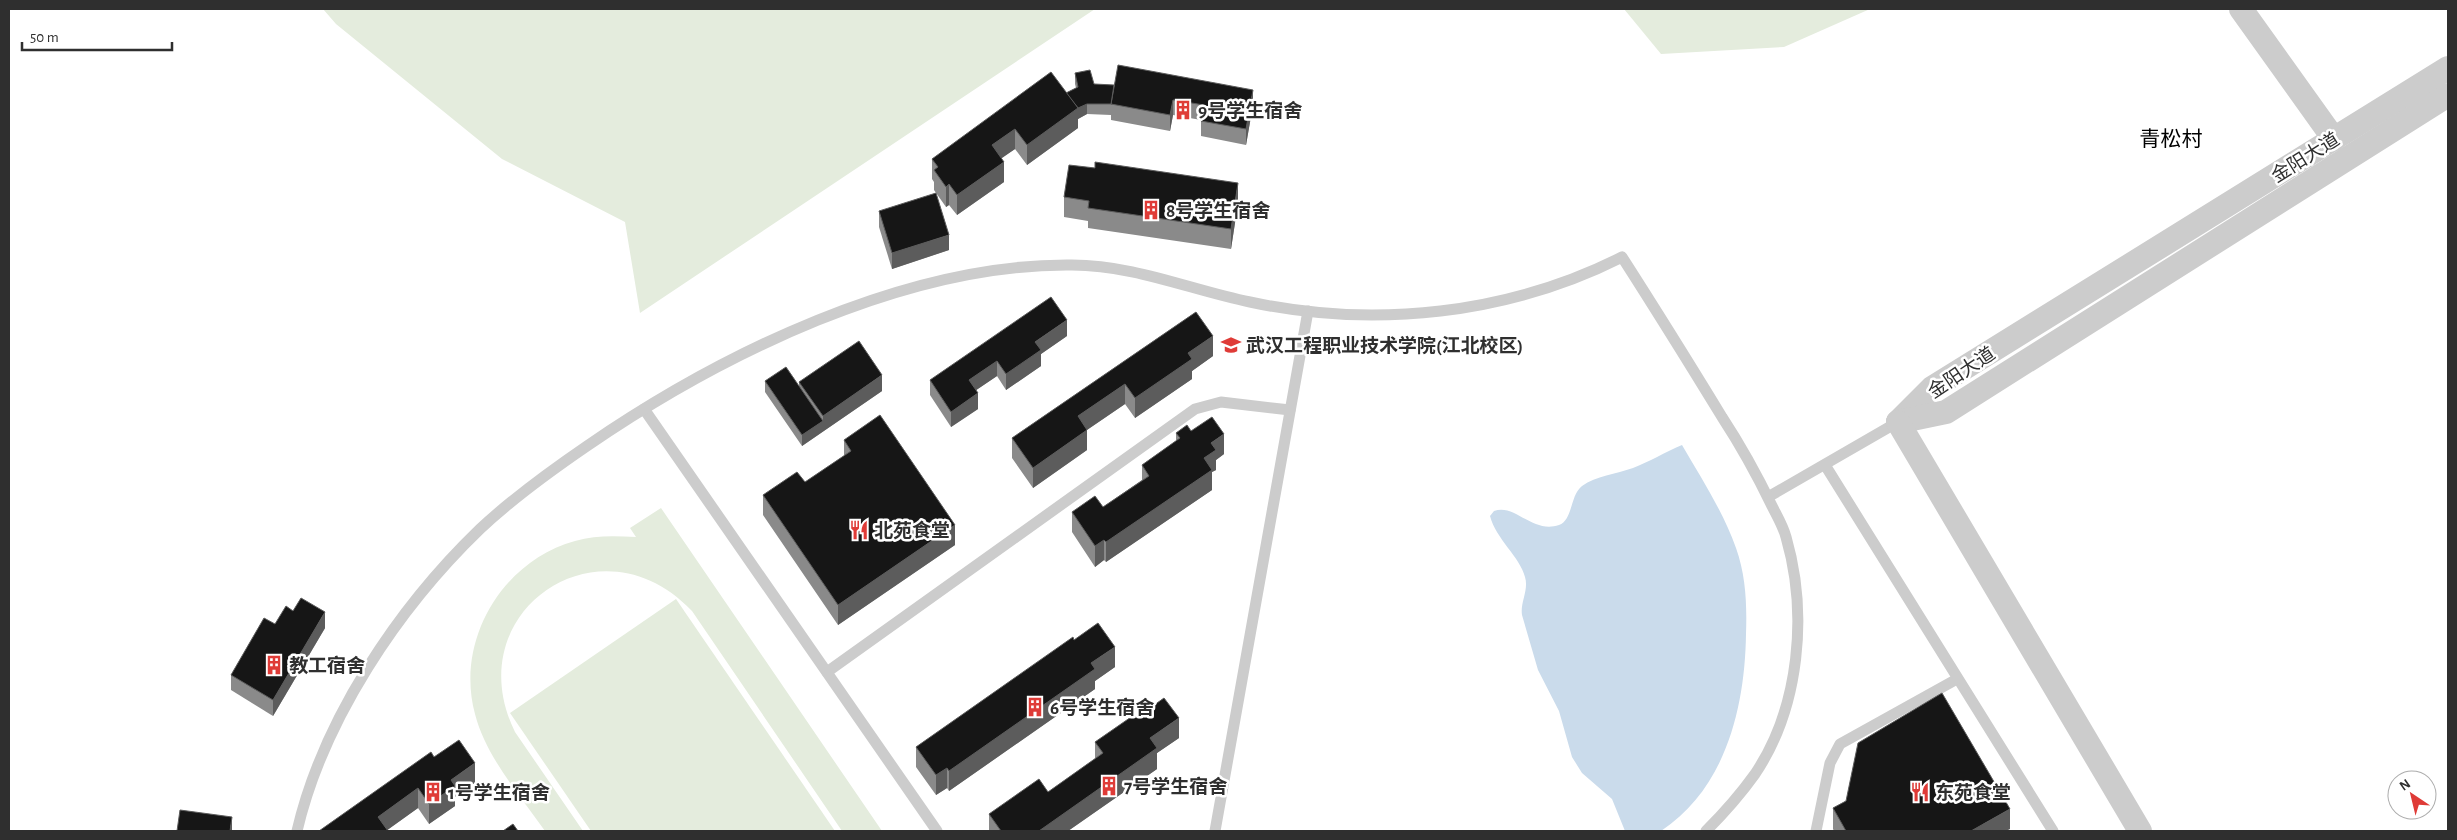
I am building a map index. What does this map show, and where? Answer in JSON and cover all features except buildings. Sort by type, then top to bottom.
[{"type":"street","points":[[2241,9],[2334,139]]},
{"type":"street","name":"金阳大道","points":[[1898,422],[1932,388],[2448,68]]},
{"type":"street","name":"金阳大道","points":[[1898,422],[1946,412],[2448,95]]},
{"type":"street","points":[[1898,422],[2140,831]]},
{"type":"lane","points":[[297,831],[304,802],[341,715],[390,634],[418,598],[466,543],[513,500],[556,467],[644,408],[754,350],[849,309],[929,284],[1016,268],[1073,265],[1127,270],[1227,297],[1308,311],[1372,315],[1411,314],[1468,307],[1521,296],[1589,274],[1622,257],[1749,460],[1786,536],[1793,570],[1797,632],[1791,685],[1776,732],[1756,772],[1733,803],[1706,831]]},
{"type":"lane","points":[[1216,831],[1308,311]]},
{"type":"lane","points":[[827,672],[1195,409],[1221,402],[1290,410]]},
{"type":"lane","points":[[644,408],[937,831]]},
{"type":"lane","points":[[1768,497],[1898,422]]},
{"type":"lane","points":[[1825,465],[2053,831]]},
{"type":"lane","points":[[1816,831],[1830,763],[1840,744],[1957,679]]},
{"type":"green space","points":[[323,9],[1095,9],[640,313],[625,222],[502,159],[336,24]]},
{"type":"green space","points":[[1624,9],[1870,9],[1784,47],[1661,54]]},
{"type":"green space","points":[[661,508],[882,831],[842,831],[692,611],[656,583],[617,572],[580,575],[547,590],[521,615],[505,649],[502,688],[515,732],[583,831],[545,831],[505,775],[480,730],[475,714],[471,686],[472,659],[479,632],[490,608],[506,585],[526,566],[549,551],[575,541],[590,538],[636,537],[630,528]]},
{"type":"green space","points":[[676,599],[835,831],[591,831],[510,713]]},
{"type":"water","points":[[1682,445],[1731,534],[1739,559],[1744,580],[1746,612],[1745,662],[1741,690],[1728,744],[1702,792],[1683,813],[1661,831],[1625,831],[1612,799],[1582,773],[1572,757],[1559,711],[1538,670],[1522,615],[1526,587],[1525,577],[1518,562],[1497,532],[1490,516],[1494,511],[1502,510],[1517,514],[1540,525],[1549,527],[1559,525],[1567,518],[1575,495],[1582,486],[1600,477],[1639,466]]},
{"type":"place","name":"9号学生宿舍","points":[[1183,110]]},
{"type":"place","name":"8号学生宿舍","points":[[1151,210]]},
{"type":"place","name":"武汉工程职业技术学院(江北校区)","points":[[1231,345]]},
{"type":"place","name":"北苑食堂","points":[[859,530]]},
{"type":"place","name":"教工宿舍","points":[[274,665]]},
{"type":"place","name":"6号学生宿舍","points":[[1035,707]]},
{"type":"place","name":"7号学生宿舍","points":[[1109,786]]},
{"type":"place","name":"1号学生宿舍","points":[[433,792]]},
{"type":"place","name":"东苑食堂","points":[[1920,792]]},
{"type":"district","name":"青松村","points":[[2171,139]]}]
